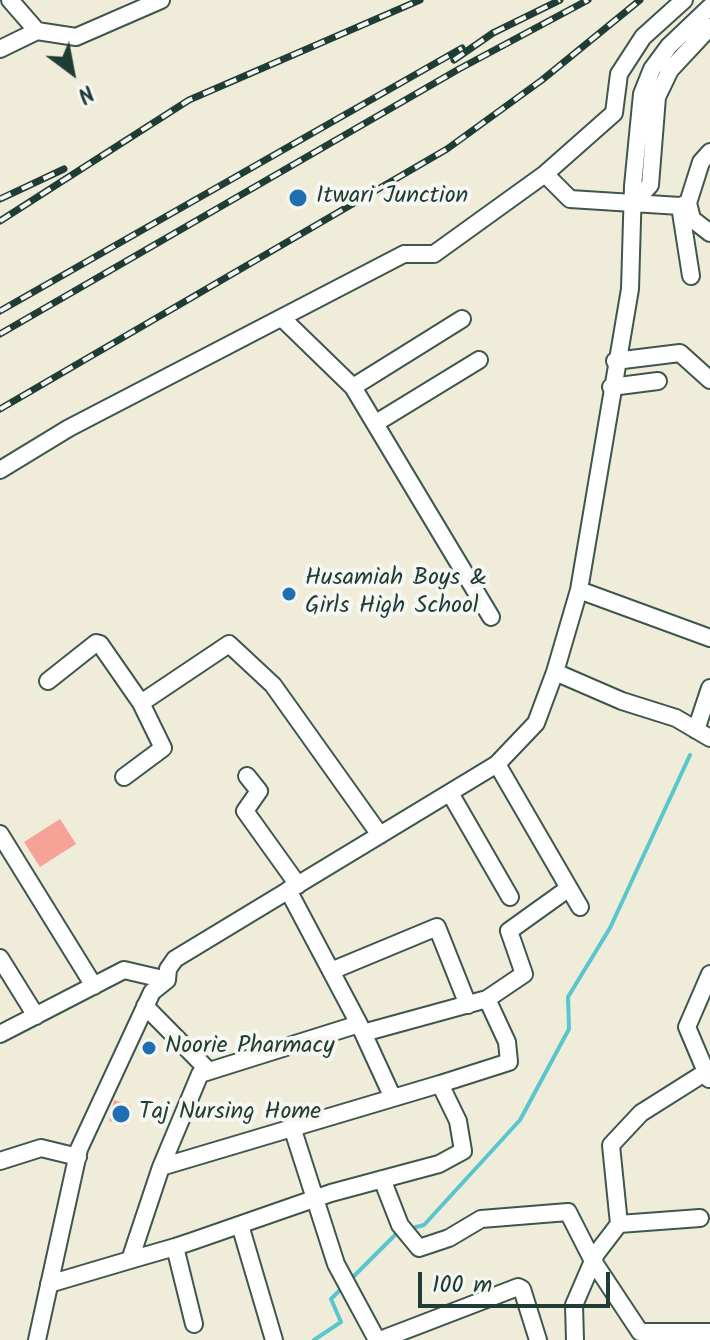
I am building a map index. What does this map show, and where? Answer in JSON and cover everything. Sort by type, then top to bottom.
[{"type":"street","points":[[10,0],[37,31]]},
{"type":"street","points":[[0,49],[37,31],[76,37],[161,0]]},
{"type":"street","points":[[0,470],[69,428],[404,254],[434,254],[545,174],[614,113],[619,74],[643,37],[684,0]]},
{"type":"street","points":[[37,1340],[78,1157],[145,1006],[152,992],[167,980],[168,969],[175,959],[497,764],[536,723],[579,590],[615,361],[630,289],[633,186],[642,94],[652,69],[669,46],[710,7]]},
{"type":"street","points":[[632,205],[650,185],[657,97],[670,70],[710,27]]},
{"type":"street","points":[[691,276],[684,205],[701,162],[710,152]]},
{"type":"street","points":[[545,174],[570,199],[632,205],[684,205]]},
{"type":"street","points":[[684,205],[692,219],[710,233]]},
{"type":"street","points":[[283,319],[353,387],[491,617]]},
{"type":"street","points":[[353,387],[462,319]]},
{"type":"street","points":[[615,361],[680,353],[710,380]]},
{"type":"street","points":[[376,423],[479,360]]},
{"type":"street","points":[[611,387],[658,381]]},
{"type":"street","points":[[579,590],[710,638]]},
{"type":"street","points":[[48,681],[96,643],[141,703],[163,748],[124,777]]},
{"type":"street","points":[[141,703],[229,644],[273,685],[380,835]]},
{"type":"street","points":[[555,672],[622,701],[676,718],[703,734],[710,688]]},
{"type":"street","points":[[497,764],[580,907]]},
{"type":"street","points":[[247,776],[259,791],[245,811],[293,888],[393,1098]]},
{"type":"street","points":[[450,793],[510,897]]},
{"type":"street","points":[[0,834],[94,986]]},
{"type":"street","points":[[130,1260],[161,1167],[200,1074],[361,1028],[487,999],[524,974],[509,931],[569,888]]},
{"type":"street","points":[[331,971],[437,927],[468,1005]]},
{"type":"street","points":[[0,958],[36,1016]]},
{"type":"street","points":[[0,1034],[124,970],[167,980]]},
{"type":"street","points":[[575,1340],[574,1305],[593,1261],[619,1224],[611,1145],[641,1113],[708,1076],[687,1027],[710,974]]},
{"type":"street","points":[[161,1167],[509,1062],[507,1042],[487,999]]},
{"type":"street","points":[[145,1006],[209,1071]]},
{"type":"street","points":[[49,1284],[175,1247],[313,1200],[439,1164],[463,1151],[458,1121],[440,1084]]},
{"type":"street","points":[[292,1127],[336,1264],[378,1339],[518,1287],[522,1289],[538,1340]]},
{"type":"street","points":[[0,1161],[41,1148],[78,1157]]},
{"type":"street","points":[[382,1179],[400,1225],[419,1248],[449,1238],[481,1219],[568,1212],[593,1261],[640,1332],[710,1332]]},
{"type":"street","points":[[619,1224],[700,1218]]},
{"type":"street","points":[[240,1225],[274,1340]]},
{"type":"street","points":[[175,1247],[194,1324]]},
{"type":"building","points":[[60,819],[76,844],[40,867],[24,842]]},
{"type":"building","points":[[114,1100],[131,1106],[125,1126],[109,1121]]},
{"type":"waterway","points":[[408,1229],[424,1225],[520,1120],[569,1029],[568,997],[610,928],[690,755]]},
{"type":"waterway","points":[[349,1281],[399,1231]]},
{"type":"waterway","points":[[314,1340],[341,1322],[331,1299],[343,1287]]},
{"type":"railway","points":[[0,221],[189,100],[420,0]]},
{"type":"railway","points":[[454,60],[493,33],[560,0]]},
{"type":"railway","points":[[0,334],[459,69],[588,0]]},
{"type":"railway","points":[[0,409],[447,149],[542,80],[640,0]]},
{"type":"railway","points":[[0,311],[462,48]]},
{"type":"railway","points":[[0,199],[64,169]]},
{"type":"place","name":"Itwari Junction","points":[[298,198]]},
{"type":"place","name":"Husamiah Boys & Girls High School","points":[[289,594]]},
{"type":"place","name":"Noorie Pharmacy","points":[[149,1048]]},
{"type":"place","name":"Taj Nursing Home","points":[[121,1114]]}]
